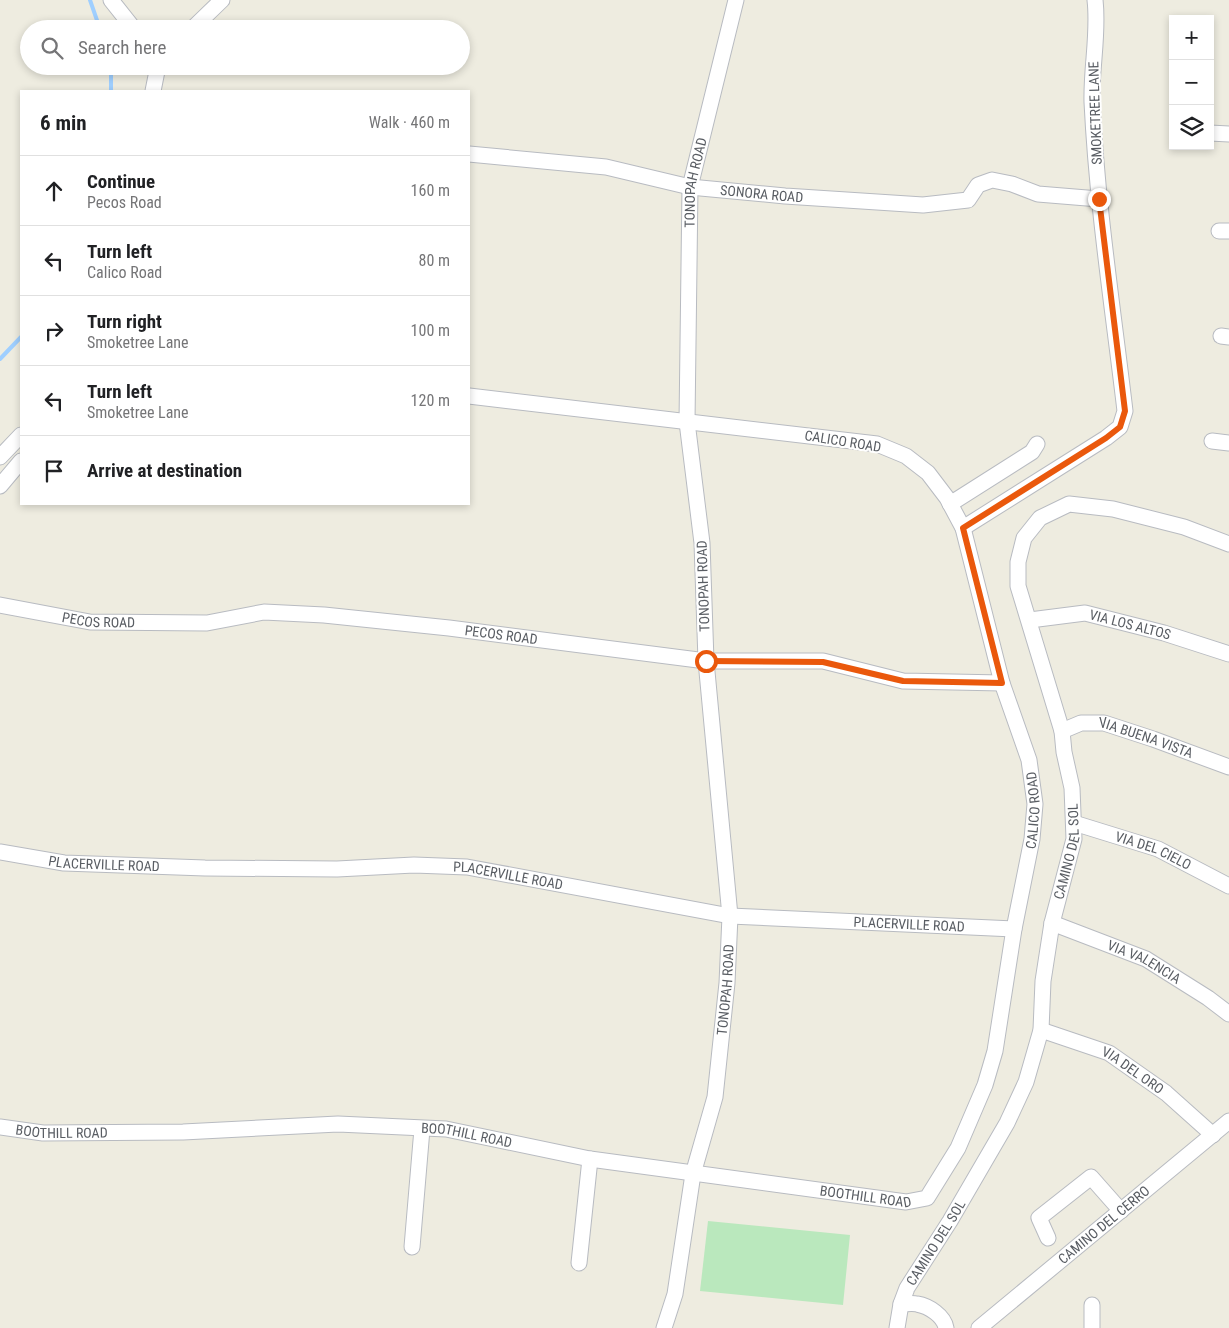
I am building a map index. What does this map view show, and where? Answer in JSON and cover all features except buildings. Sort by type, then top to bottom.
[{"type":"street","points":[[111,0],[127,20]]},
{"type":"street","points":[[201,20],[222,0]]},
{"type":"street","name":"TONOPAH ROAD","points":[[664,1328],[675,1294],[693,1174],[715,1097],[727,983],[730,916],[706,661],[702,543],[688,422],[690,187],[736,0]]},
{"type":"street","name":"SMOKETREE LANE","points":[[963,528],[1106,438],[1120,427],[1125,411],[1099,199],[1092,101],[1093,50],[1097,14],[1095,0]]},
{"type":"street","points":[[153,90],[156,75]]},
{"type":"street","points":[[1214,133],[1229,134]]},
{"type":"street","name":"SONORA ROAD","points":[[470,154],[606,167],[690,187],[785,196],[923,204],[968,200],[978,185],[992,180],[1012,184],[1038,194],[1099,199]]},
{"type":"street","name":"CALICO ROAD","points":[[470,396],[878,444],[906,456],[928,473],[950,504],[963,528],[1002,683],[1029,760],[1035,804],[1032,839],[1014,929],[996,1051],[986,1085],[958,1148],[927,1198]]},
{"type":"street","points":[[0,457],[20,435]]},
{"type":"street","points":[[1212,441],[1229,443]]},
{"type":"street","points":[[950,504],[1032,452],[1037,444]]},
{"type":"street","points":[[0,486],[20,462]]},
{"type":"street","name":"CAMINO DEL SOL","points":[[897,1328],[901,1304],[907,1288],[950,1221],[1007,1123],[1026,1082],[1041,1030],[1043,981],[1052,923],[1074,839],[1072,788],[1064,752],[1062,731],[1030,620],[1018,586],[1018,562],[1024,538],[1040,518],[1069,504],[1122,512],[1184,527],[1229,544]]},
{"type":"street","name":"PECOS ROAD","points":[[0,606],[90,622],[207,623],[264,612],[324,615],[448,628],[706,661],[823,662],[903,681],[1002,683]]},
{"type":"street","name":"VIA LOS ALTOS","points":[[1030,620],[1085,613],[1164,633],[1229,654]]},
{"type":"street","name":"VIA BUENA VISTA","points":[[1062,731],[1081,722],[1104,723],[1153,739],[1229,768]]},
{"type":"street","name":"VIA DEL CIELO","points":[[1074,823],[1158,849],[1229,886]]},
{"type":"street","name":"PLACERVILLE ROAD","points":[[0,852],[64,863],[205,868],[467,867],[730,916],[1014,929]]},
{"type":"street","name":"VIA VALENCIA","points":[[1052,923],[1146,959],[1208,998],[1229,1014]]},
{"type":"street","name":"VIA DEL ORO","points":[[1041,1030],[1109,1052],[1166,1093],[1213,1134]]},
{"type":"street","name":"CAMINO DEL CERRO","points":[[979,1328],[1229,1121]]},
{"type":"street","name":"BOOTHILL ROAD","points":[[0,1127],[43,1134],[183,1132],[338,1124],[446,1129],[590,1159],[693,1174],[906,1202],[927,1198]]},
{"type":"street","points":[[412,1247],[422,1129]]},
{"type":"street","points":[[579,1262],[590,1159]]},
{"type":"street","points":[[1048,1238],[1039,1218],[1091,1177],[1121,1211]]},
{"type":"street","points":[[901,1304],[918,1304],[935,1311],[946,1323],[946,1328]]},
{"type":"street","points":[[1092,1305],[1092,1328]]},
{"type":"green space","points":[[708,1221],[850,1235],[843,1305],[700,1291]]},
{"type":"waterway","points":[[90,0],[97,20]]},
{"type":"waterway","points":[[111,75],[111,90]]},
{"type":"waterway","points":[[0,359],[20,338]]},
{"type":"route","points":[[706,661],[823,662],[903,681],[1002,683],[963,528],[1106,438],[1120,427],[1125,411],[1099,199]]}]
